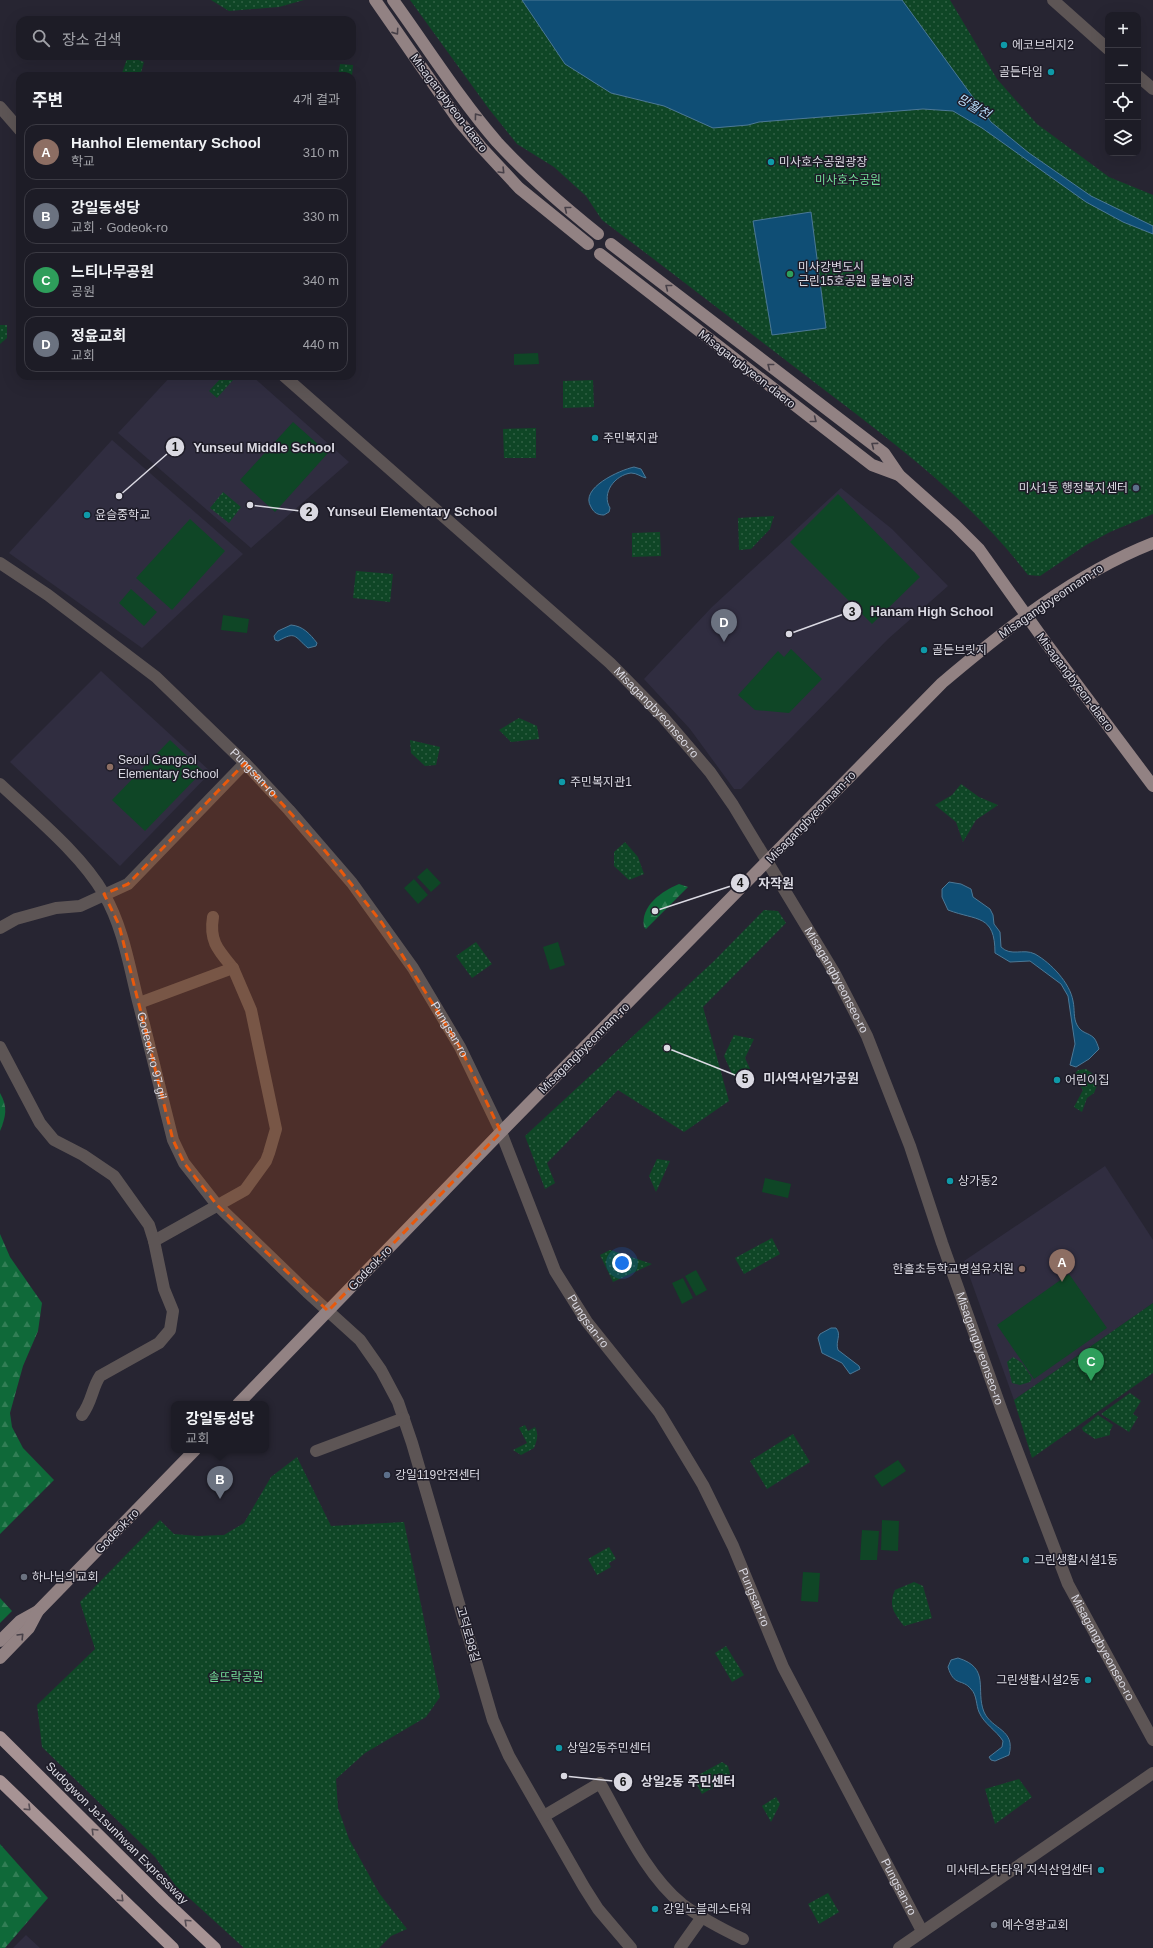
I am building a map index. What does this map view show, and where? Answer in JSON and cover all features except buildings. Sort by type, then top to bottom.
[{"type":"highway","name":"Sudogwon Je1sunhwan Expressway","points":[[0,1737],[164,1900],[215,1948]]},
{"type":"highway","points":[[0,1781],[173,1948]]},
{"type":"main road","name":"Misagangbyeon-daero","points":[[375,0],[459,120],[480,147],[519,188],[588,244]]},
{"type":"main road","name":"Misagangbyeon-daero","points":[[393,0],[461,95],[497,142],[560,203],[598,234]]},
{"type":"main road","name":"Misagangbyeon-daero","points":[[611,244],[884,453],[899,475],[956,525],[979,550],[1026,616],[1153,786]]},
{"type":"main road","name":"Misagangbyeon-daero","points":[[600,254],[872,465],[899,475]]},
{"type":"main road","name":"Misagangbyeonnam-ro","points":[[501,1132],[942,684],[1000,634],[1026,616],[1092,572],[1135,550],[1153,543]]},
{"type":"main road","name":"Godeok-ro","points":[[241,1401],[501,1132]]},
{"type":"main road","name":"Godeok-ro","points":[[0,1658],[29,1628],[38,1611],[192,1453]]},
{"type":"main road","name":"Godeok-ro","points":[[0,1641],[20,1621],[38,1611]]},
{"type":"street","points":[[1052,0],[1107,48]]},
{"type":"street","points":[[1141,79],[1153,89]]},
{"type":"street","points":[[0,107],[16,125]]},
{"type":"street","name":"Misagangbyeonseo-ro","points":[[289,380],[522,585],[625,679],[657,710],[710,772],[733,805],[834,972],[867,1036],[910,1146],[942,1243],[1002,1411],[1065,1577],[1084,1616],[1153,1740]]},
{"type":"street","name":"Pungsan-ro","points":[[0,563],[48,595],[156,677],[245,763],[326,852],[352,883],[413,968],[460,1047],[501,1132],[555,1271],[587,1322],[659,1412],[703,1485],[733,1546],[783,1667],[922,1931]]},
{"type":"street","points":[[0,928],[16,919],[56,908],[80,906],[128,884],[245,763]]},
{"type":"street","name":"Godeok-ro 97-gil","points":[[0,784],[81,862],[104,894],[119,926],[173,1140],[184,1163],[217,1205],[328,1311]]},
{"type":"street","points":[[154,1241],[245,1190],[266,1161],[276,1129],[251,1010],[233,968],[217,948],[210,931],[212,916]]},
{"type":"street","points":[[139,1003],[233,968]]},
{"type":"street","points":[[0,1047],[40,1123],[54,1140],[83,1155],[114,1176],[148,1225],[154,1241],[164,1289],[172,1311],[170,1330],[159,1343],[100,1376],[94,1385],[89,1406],[82,1414]]},
{"type":"street","name":"고덕로98길","points":[[328,1311],[360,1340],[371,1354],[393,1391],[404,1418],[434,1512],[492,1720],[509,1756],[598,1909],[631,1948]]},
{"type":"street","points":[[316,1451],[404,1418]]},
{"type":"street","points":[[899,1948],[1153,1773]]},
{"type":"street","points":[[544,1816],[600,1783],[652,1872],[666,1889],[682,1904],[714,1925],[743,1939]]},
{"type":"street","points":[[680,1948],[702,1916]]},
{"type":"highlighted area","points":[[245,763],[326,852],[382,923],[460,1047],[501,1132],[328,1311],[217,1205],[184,1163],[173,1140],[119,925],[104,894],[128,884]]},
{"type":"shaded area","points":[[167,380],[257,380],[349,462],[251,548],[118,433]]},
{"type":"shaded area","points":[[112,440],[243,554],[142,648],[9,553]]},
{"type":"shaded area","points":[[841,488],[892,529],[948,586],[888,639],[741,789],[734,789],[690,729],[644,679],[712,607]]},
{"type":"shaded area","name":"Seoul Gangsol Elementary School","points":[[101,671],[211,772],[120,866],[10,762]]},
{"type":"shaded area","points":[[1105,1166],[1153,1240],[1153,1303],[1014,1400],[964,1261]]},
{"type":"shaded area","points":[[26,1935],[40,1948],[13,1948]]},
{"type":"green space","points":[[211,0],[304,0],[279,7],[229,11]]},
{"type":"green space","name":"미사호수공원","points":[[410,0],[950,0],[997,79],[1037,124],[1109,177],[1153,195],[1153,514],[1110,532],[1086,545],[1040,576],[1028,575],[1005,547],[956,496],[902,450],[602,220],[586,196],[554,167],[517,144],[489,109]]},
{"type":"green space","points":[[127,60],[139,60],[144,62],[141,72],[122,72]]},
{"type":"green space","points":[[340,64],[353,65],[352,72],[339,72]]},
{"type":"green space","points":[[0,325],[7,325],[7,338],[0,344]]},
{"type":"green space","points":[[538,353],[539,364],[514,365],[514,354]]},
{"type":"green space","points":[[219,380],[233,380],[217,398],[209,391]]},
{"type":"green space","points":[[593,380],[594,407],[563,408],[563,381]]},
{"type":"green space","points":[[293,422],[328,453],[275,512],[240,480]]},
{"type":"green space","points":[[536,428],[536,458],[504,458],[503,429]]},
{"type":"green space","points":[[223,492],[241,507],[229,523],[210,508]]},
{"type":"green space","points":[[838,494],[920,577],[872,624],[790,542]]},
{"type":"green space","points":[[774,516],[770,529],[751,549],[739,550],[738,518]]},
{"type":"green space","points":[[190,519],[225,551],[172,610],[136,578]]},
{"type":"green space","points":[[660,532],[661,556],[632,557],[632,533]]},
{"type":"green space","points":[[356,571],[393,574],[390,602],[353,598]]},
{"type":"green space","points":[[131,589],[157,612],[144,626],[119,603]]},
{"type":"green space","points":[[223,615],[249,619],[247,633],[221,630]]},
{"type":"green space","points":[[791,649],[822,679],[789,713],[755,710],[738,695],[778,651],[784,657]]},
{"type":"green space","points":[[519,718],[537,726],[539,739],[511,742],[499,730]]},
{"type":"green space","points":[[170,740],[203,771],[145,831],[112,800]]},
{"type":"green space","points":[[410,740],[440,747],[436,765],[425,766],[411,753]]},
{"type":"green space","points":[[961,784],[979,797],[998,805],[976,820],[963,842],[956,822],[935,805],[952,795]]},
{"type":"green space","points":[[625,842],[638,857],[644,874],[629,880],[614,866],[614,852]]},
{"type":"green space","points":[[427,868],[441,883],[431,892],[417,877]]},
{"type":"green space","points":[[414,879],[428,895],[418,904],[404,888]]},
{"type":"green space","points":[[679,884],[688,887],[646,929],[644,927],[644,919],[645,912],[649,906],[659,895]]},
{"type":"green space","points":[[764,910],[778,911],[786,923],[703,1007],[729,1101],[684,1132],[618,1090],[547,1163],[555,1183],[545,1189],[525,1136],[714,961]]},
{"type":"green space","points":[[476,942],[492,964],[472,978],[456,956]]},
{"type":"green space","points":[[558,942],[565,965],[550,970],[543,947]]},
{"type":"green space","points":[[734,1035],[754,1039],[745,1058],[750,1069],[733,1076],[724,1056]]},
{"type":"green space","points":[[1086,1069],[1093,1074],[1098,1083],[1094,1093],[1087,1098],[1082,1112],[1074,1107],[1083,1090],[1073,1076],[1078,1070]]},
{"type":"green space","points":[[0,1093],[3,1098],[5,1112],[4,1121],[0,1131]]},
{"type":"green space","points":[[657,1159],[670,1161],[656,1192],[649,1176]]},
{"type":"green space","points":[[765,1178],[791,1184],[788,1198],[762,1192]]},
{"type":"green space","points":[[0,1234],[10,1257],[42,1303],[38,1331],[23,1366],[10,1413],[12,1427],[23,1448],[54,1480],[0,1534]]},
{"type":"green space","points":[[772,1238],[780,1254],[744,1274],[735,1258]]},
{"type":"green space","points":[[610,1250],[652,1264],[613,1282],[600,1255]]},
{"type":"green space","points":[[696,1270],[707,1290],[696,1296],[685,1276]]},
{"type":"green space","points":[[1069,1274],[1107,1328],[1034,1379],[997,1325]]},
{"type":"green space","points":[[683,1278],[693,1298],[682,1304],[672,1283]]},
{"type":"green space","points":[[1153,1303],[1153,1373],[1032,1458],[1014,1400]]},
{"type":"green space","points":[[1013,1357],[1022,1363],[1032,1378],[1030,1382],[1020,1385],[1012,1383],[1007,1362]]},
{"type":"green space","points":[[1130,1393],[1141,1401],[1133,1414],[1138,1417],[1129,1432],[1101,1414]]},
{"type":"green space","points":[[1098,1415],[1113,1425],[1110,1435],[1095,1439],[1083,1431],[1082,1428]]},
{"type":"green space","points":[[525,1425],[528,1431],[535,1427],[537,1438],[534,1448],[521,1455],[513,1450],[527,1443],[519,1428]]},
{"type":"green space","points":[[793,1434],[810,1462],[767,1489],[750,1461]]},
{"type":"green space","name":"솔뜨락공원","points":[[297,1457],[331,1526],[404,1522],[440,1697],[426,1717],[365,1753],[336,1779],[338,1808],[349,1839],[379,1893],[407,1929],[391,1936],[379,1948],[244,1948],[176,1886],[155,1857],[42,1747],[37,1705],[95,1649],[80,1602],[160,1520],[174,1534],[198,1536],[224,1535],[244,1523],[271,1477]]},
{"type":"green space","points":[[898,1460],[906,1471],[882,1487],[874,1476]]},
{"type":"green space","points":[[882,1520],[899,1521],[898,1551],[881,1550]]},
{"type":"green space","points":[[862,1530],[879,1531],[877,1560],[860,1560]]},
{"type":"green space","points":[[609,1547],[616,1559],[609,1563],[611,1567],[597,1575],[588,1559]]},
{"type":"green space","points":[[803,1572],[820,1573],[818,1602],[801,1601]]},
{"type":"green space","points":[[914,1582],[923,1586],[932,1618],[904,1626],[893,1609],[893,1596],[895,1590]]},
{"type":"green space","points":[[0,1598],[12,1611],[0,1623]]},
{"type":"green space","points":[[726,1646],[744,1675],[732,1682],[715,1653]]},
{"type":"green space","points":[[722,1762],[728,1766],[730,1774],[726,1780],[702,1794],[693,1778]]},
{"type":"green space","points":[[1019,1779],[1032,1797],[995,1824],[985,1789]]},
{"type":"green space","points":[[776,1797],[780,1804],[771,1822],[762,1806]]},
{"type":"green space","points":[[0,1844],[48,1898],[5,1948],[0,1948]]},
{"type":"green space","points":[[828,1893],[839,1912],[819,1924],[808,1904]]},
{"type":"water","name":"망월천","points":[[522,0],[902,0],[991,122],[1029,153],[1091,196],[1153,226],[1153,234],[1123,222],[1086,202],[982,128],[953,111],[923,109],[759,122],[748,125],[713,128],[664,106],[611,93],[565,64]]},
{"type":"water","name":"미사강변도시 근린15호공원 물놀이장","points":[[811,212],[826,328],[772,335],[753,221]]},
{"type":"water","points":[[634,467],[641,469],[646,478],[631,473],[620,477],[608,491],[607,496],[610,508],[609,512],[604,515],[595,512],[591,507],[589,500],[591,493],[596,487],[611,476]]},
{"type":"water","points":[[291,625],[306,631],[317,643],[316,646],[308,648],[294,636],[288,636],[278,641],[275,640],[274,636],[278,631]]},
{"type":"water","points":[[949,882],[961,884],[971,889],[973,897],[990,909],[993,915],[994,924],[1000,932],[1001,947],[1005,950],[1013,952],[1031,952],[1041,958],[1059,974],[1071,994],[1077,1025],[1081,1030],[1094,1038],[1098,1046],[1099,1049],[1089,1059],[1076,1067],[1070,1065],[1075,1044],[1068,996],[1061,984],[1030,961],[1010,962],[995,953],[992,931],[988,925],[976,918],[948,910],[942,897],[942,889]]},
{"type":"water","points":[[831,1328],[836,1328],[838,1331],[838,1350],[859,1366],[860,1369],[850,1374],[842,1363],[822,1353],[818,1338],[820,1334]]},
{"type":"water","points":[[958,1658],[968,1662],[975,1668],[980,1680],[984,1712],[992,1723],[1002,1730],[1009,1740],[1009,1755],[995,1761],[991,1760],[989,1757],[1002,1747],[1003,1741],[981,1716],[973,1691],[968,1686],[956,1680],[950,1673],[948,1667],[951,1660]]},
{"type":"place","name":"에코브리지2","points":[[1004,45]]},
{"type":"place","name":"골든타임","points":[[1051,72]]},
{"type":"place","name":"미사호수공원광장","points":[[771,162]]},
{"type":"place","name":"미사강변도시 근린15호공원 물놀이장","points":[[790,274]]},
{"type":"place","name":"주민복지관","points":[[595,438]]},
{"type":"place","name":"미사1동 행정복지센터","points":[[1136,488]]},
{"type":"place","name":"Yunseul Middle School","points":[[119,496]]},
{"type":"place","name":"Yunseul Elementary School","points":[[250,505]]},
{"type":"place","name":"윤슬중학교","points":[[87,515]]},
{"type":"place","name":"Hanam High School","points":[[789,634]]},
{"type":"place","name":"정윤교회","points":[[724,642]]},
{"type":"place","name":"골든브릿지","points":[[924,650]]},
{"type":"place","name":"Seoul Gangsol Elementary School","points":[[110,767]]},
{"type":"place","name":"주민복지관1","points":[[562,782]]},
{"type":"place","name":"자작원","points":[[655,911]]},
{"type":"place","name":"미사역사일가공원","points":[[667,1048]]},
{"type":"place","name":"어린이집","points":[[1057,1080]]},
{"type":"place","name":"상가동2","points":[[950,1181]]},
{"type":"place","name":"한홀초등학교병설유치원","points":[[1022,1269]]},
{"type":"place","name":"Hanhol Elementary School","points":[[1062,1282]]},
{"type":"place","name":"느티나무공원","points":[[1091,1381]]},
{"type":"place","name":"강일119안전센터","points":[[387,1475]]},
{"type":"place","name":"강일동성당","points":[[220,1499]]},
{"type":"place","name":"그린생활시설1동","points":[[1026,1560]]},
{"type":"place","name":"하나님의교회","points":[[24,1577]]},
{"type":"place","name":"그린생활시설2동","points":[[1088,1680]]},
{"type":"place","name":"상일2동주민센터","points":[[559,1748]]},
{"type":"place","name":"상일2동 주민센터","points":[[564,1776]]},
{"type":"place","name":"미사테스타타워 지식산업센터","points":[[1101,1870]]},
{"type":"place","name":"강일노블레스타워","points":[[655,1909]]},
{"type":"place","name":"예수영광교회","points":[[994,1925]]}]
